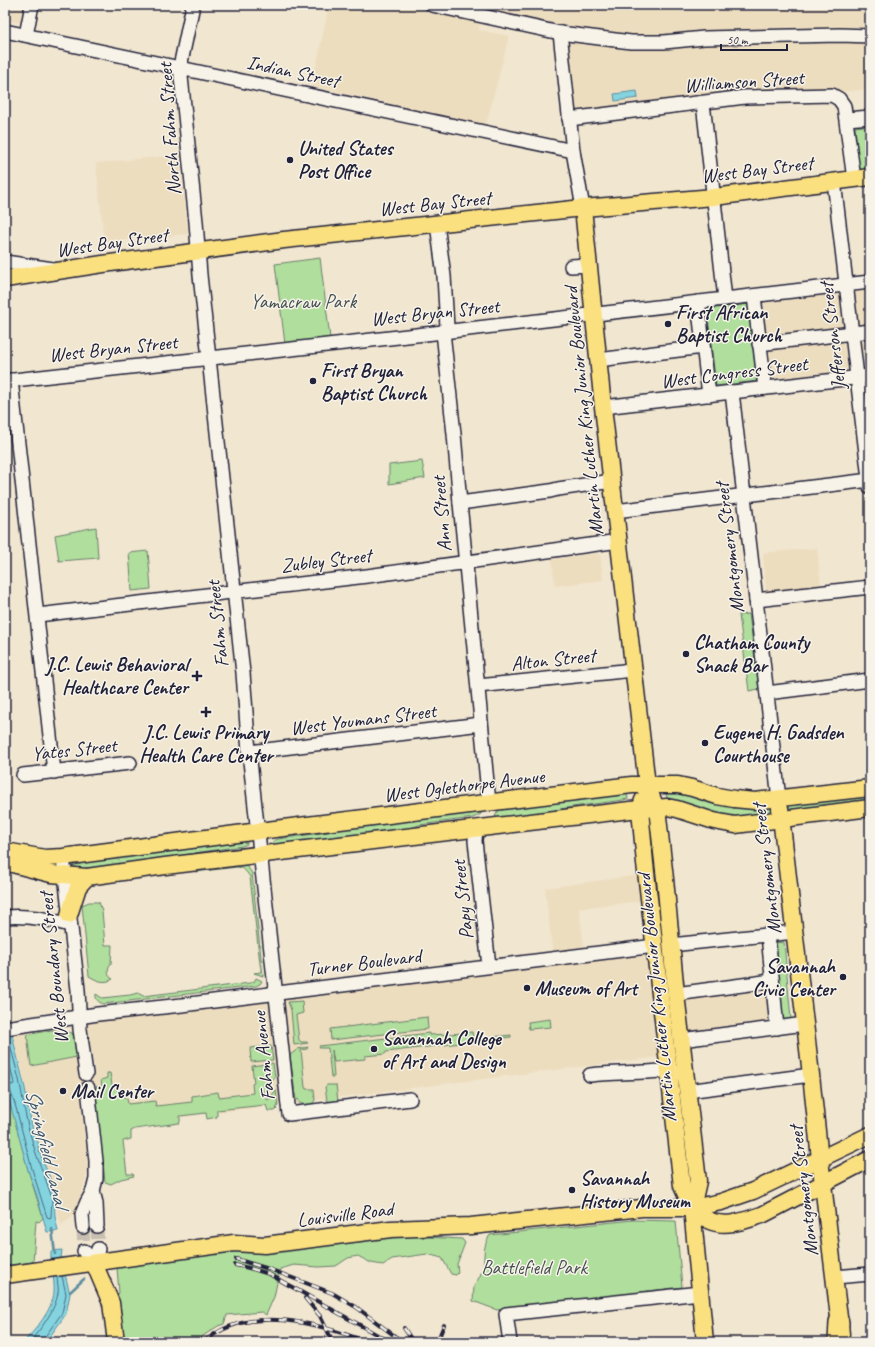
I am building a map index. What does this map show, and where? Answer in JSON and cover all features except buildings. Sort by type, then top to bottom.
[{"type":"highway","points":[[838,1342],[840,1322]]},
{"type":"main road","name":"West Bay Street","points":[[5,279],[60,270],[284,240],[583,208],[714,197],[870,177]]},
{"type":"main road","name":"Martin Luther King Junior Boulevard","points":[[583,208],[593,315],[633,670],[647,784],[656,808],[698,1181],[692,1208],[705,1342]]},
{"type":"main road","name":"Martin Luther King Junior Boulevard","points":[[647,784],[640,810],[682,1186],[692,1208]]},
{"type":"main road","name":"West Oglethorpe Avenue","points":[[5,851],[45,858],[63,857],[632,785],[678,785],[734,799],[755,801],[870,788]]},
{"type":"main road","name":"Montgomery Street","points":[[779,799],[842,1342]]},
{"type":"main road","points":[[476,828],[484,819],[489,809],[489,803]]},
{"type":"main road","points":[[5,862],[51,874],[86,877],[476,828],[667,807],[735,826],[870,808]]},
{"type":"main road","points":[[69,920],[78,887],[86,877]]},
{"type":"main road","name":"Louisville Road","points":[[5,1275],[58,1268],[92,1254],[234,1243],[265,1245],[391,1229],[471,1226],[642,1208],[692,1208],[721,1202],[743,1195],[870,1135]]},
{"type":"main road","points":[[692,1208],[710,1221],[728,1224],[762,1215],[870,1159]]},
{"type":"main road","points":[[92,1254],[111,1303],[116,1342]]},
{"type":"street","points":[[26,35],[32,5]]},
{"type":"street","name":"North Fahm Street","points":[[193,5],[180,68],[198,251]]},
{"type":"street","points":[[432,5],[560,33],[632,42],[664,42],[712,38],[840,35],[870,36]]},
{"type":"street","name":"Indian Street","points":[[5,31],[573,150]]},
{"type":"street","name":"Martin Luther King Junior Boulevard","points":[[560,33],[573,150],[583,208]]},
{"type":"street","name":"Williamson Street","points":[[570,119],[760,96],[832,95],[839,99],[844,106],[854,178]]},
{"type":"street","points":[[703,103],[725,299]]},
{"type":"street","points":[[847,119],[870,117]]},
{"type":"street","name":"Jefferson Street","points":[[834,181],[852,333],[863,376],[870,483]]},
{"type":"street","name":"Ann Street","points":[[437,224],[448,320],[447,327],[443,332],[489,803]]},
{"type":"street","name":"Fahm Street","points":[[198,251],[243,673],[249,752],[276,992]]},
{"type":"street","points":[[5,262],[60,270]]},
{"type":"street","points":[[571,266],[588,265]]},
{"type":"street","name":"West Bryan Street","points":[[8,380],[593,315],[870,282]]},
{"type":"street","points":[[754,296],[765,388]]},
{"type":"street","points":[[698,302],[709,395]]},
{"type":"street","points":[[759,344],[870,332]]},
{"type":"street","points":[[598,360],[703,347]]},
{"type":"street","name":"West Congress Street","points":[[603,407],[863,376]]},
{"type":"street","points":[[8,380],[38,615],[54,772]]},
{"type":"street","name":"Montgomery Street","points":[[732,392],[779,799]]},
{"type":"street","points":[[460,503],[612,481]]},
{"type":"street","points":[[615,511],[744,495],[870,483]]},
{"type":"street","name":"Zubley Street","points":[[38,615],[367,576],[465,561],[619,541]]},
{"type":"street","points":[[756,600],[870,587]]},
{"type":"street","name":"Alton Street","points":[[478,686],[633,670]]},
{"type":"street","points":[[767,692],[870,680]]},
{"type":"street","name":"West Youmans Street","points":[[249,752],[481,724]]},
{"type":"street","name":"Yates Street","points":[[23,775],[130,763]]},
{"type":"street","name":"Papy Street","points":[[476,828],[475,841],[489,966]]},
{"type":"street","name":"West Boundary Street","points":[[63,857],[86,1074]]},
{"type":"street","points":[[5,917],[19,916],[69,920]]},
{"type":"street","points":[[672,945],[795,932]]},
{"type":"street","name":"Montgomery Street","points":[[768,935],[777,1028]]},
{"type":"street","name":"Turner Boulevard","points":[[8,1028],[79,1017],[276,992],[655,946]]},
{"type":"street","points":[[676,994],[772,981]]},
{"type":"street","name":"Fahm Avenue","points":[[276,992],[289,1114],[410,1099]]},
{"type":"street","points":[[682,1040],[805,1024]]},
{"type":"street","points":[[590,1075],[608,1072],[646,1072],[669,1070],[687,1084],[811,1075]]},
{"type":"street","points":[[83,1228],[82,1214],[93,1192],[96,1179],[96,1165],[88,1088]]},
{"type":"street","points":[[93,1192],[96,1202],[97,1226]]},
{"type":"street","points":[[835,1277],[870,1274]]},
{"type":"street","points":[[510,1342],[506,1314],[700,1293]]},
{"type":"shaded area","points":[[5,5],[26,5],[22,23],[5,20]]},
{"type":"shaded area","points":[[329,5],[415,5],[480,20],[479,30],[509,36],[486,125],[312,86]]},
{"type":"shaded area","points":[[456,5],[870,5],[870,27],[703,31],[648,37],[560,33]]},
{"type":"shaded area","points":[[565,40],[692,45],[870,42],[870,89],[569,119]]},
{"type":"shaded area","points":[[179,155],[188,234],[104,242],[96,163]]},
{"type":"shaded area","points":[[870,285],[870,372],[768,384],[758,299]]},
{"type":"shaded area","points":[[817,548],[821,588],[766,593],[763,553]]},
{"type":"shaded area","points":[[600,553],[603,580],[555,586],[552,559]]},
{"type":"shaded area","name":"Savannah College of Art and Design","points":[[639,875],[642,901],[579,908],[586,962],[652,955],[657,1004],[769,989],[773,1027],[657,1040],[659,1057],[102,1127],[97,1086],[80,1089],[88,1171],[75,1215],[61,1225],[26,1100],[5,1104],[5,1094],[26,1088],[13,1034],[51,1029],[72,1031],[77,1040],[79,1077],[95,1073],[87,1021],[554,965],[545,888]]},
{"type":"green space","points":[[870,125],[870,170],[859,171],[855,127]]},
{"type":"green space","name":"Yamacraw Park","points":[[320,258],[330,338],[285,344],[275,264]]},
{"type":"green space","points":[[748,304],[757,381],[716,386],[707,309]]},
{"type":"green space","points":[[422,461],[425,478],[389,484],[389,465]]},
{"type":"green space","points":[[96,527],[98,558],[59,561],[55,535]]},
{"type":"green space","points":[[148,551],[151,589],[132,591],[129,553]]},
{"type":"green space","points":[[749,614],[759,689],[749,691],[739,615]]},
{"type":"green space","points":[[870,791],[870,807],[747,822],[668,803],[666,793],[687,793],[709,803],[726,806],[744,806]]},
{"type":"green space","points":[[627,793],[628,799],[623,800],[572,807],[501,820],[495,816],[500,809]]},
{"type":"green space","points":[[472,809],[481,814],[473,818],[419,825],[397,834],[273,847],[273,841],[278,839],[329,832],[349,825]]},
{"type":"green space","points":[[246,839],[247,844],[242,846],[194,853],[180,859],[80,871],[71,868],[72,866],[91,861],[129,856],[144,849]]},
{"type":"green space","points":[[246,865],[252,873],[263,976],[254,973],[261,972],[250,877],[244,870],[237,867],[194,871]]},
{"type":"green space","points":[[89,902],[99,902],[102,911],[105,945],[112,945],[111,964],[108,972],[110,977],[113,979],[110,981],[104,982],[89,976],[82,905]]},
{"type":"green space","points":[[784,942],[791,1019],[782,1020],[774,943]]},
{"type":"green space","points":[[256,978],[262,981],[256,986],[103,1004],[96,998],[96,994],[102,998],[138,993],[143,996],[250,983],[252,981],[254,982]]},
{"type":"green space","points":[[302,1001],[303,1013],[296,1015],[299,1040],[301,1042],[308,1043],[294,1045],[291,1010],[288,1002]]},
{"type":"green space","points":[[427,1017],[428,1029],[331,1040],[330,1029]]},
{"type":"green space","points":[[550,1019],[551,1027],[529,1029],[528,1022]]},
{"type":"green space","points":[[51,1030],[72,1033],[76,1041],[77,1057],[31,1066],[27,1035]]},
{"type":"green space","points":[[472,1032],[473,1039],[511,1035],[511,1037],[386,1052],[385,1054],[365,1056],[365,1059],[334,1062],[332,1050],[334,1077],[331,1077],[328,1048],[320,1048],[319,1046],[429,1033],[429,1035]]},
{"type":"green space","points":[[271,1046],[273,1060],[251,1062],[250,1048]]},
{"type":"green space","points":[[308,1047],[307,1049],[301,1050],[305,1087],[306,1089],[314,1089],[315,1100],[313,1103],[306,1105],[298,1102],[298,1099],[296,1100],[290,1055],[298,1049]]},
{"type":"green space","points":[[273,1063],[275,1077],[261,1094],[268,1100],[276,1090],[278,1106],[275,1111],[268,1111],[266,1105],[217,1110],[217,1117],[207,1119],[206,1113],[180,1116],[179,1123],[135,1129],[131,1131],[131,1139],[123,1141],[127,1174],[133,1174],[134,1176],[121,1179],[111,1184],[105,1182],[95,1087],[102,1086],[101,1080],[107,1078],[107,1073],[110,1073],[112,1085],[116,1085],[116,1089],[124,1089],[125,1098],[127,1098],[128,1104],[155,1101],[156,1106],[192,1102],[192,1096],[218,1092],[219,1097],[253,1093],[252,1084],[254,1083],[252,1066]]},
{"type":"green space","points":[[327,1085],[336,1085],[338,1101],[331,1102],[327,1100],[325,1087]]},
{"type":"green space","points":[[11,1105],[28,1170],[43,1218],[39,1222],[36,1221],[33,1262],[5,1266],[5,1106]]},
{"type":"green space","name":"Battlefield Park","points":[[633,1220],[676,1221],[682,1287],[497,1310],[473,1301],[474,1286],[480,1276],[481,1271],[483,1271],[485,1248],[487,1239],[490,1235]]},
{"type":"green space","points":[[407,1236],[462,1239],[465,1243],[457,1264],[458,1273],[456,1275],[451,1274],[442,1258],[427,1254],[392,1259],[383,1265],[371,1263],[358,1256],[348,1258],[336,1266],[319,1267],[294,1265],[280,1269],[274,1297],[266,1315],[262,1312],[227,1315],[224,1324],[218,1326],[194,1342],[122,1342],[117,1295],[119,1293],[117,1268],[121,1265],[226,1251],[261,1252]]},
{"type":"water","points":[[637,91],[638,98],[615,101],[614,94]]},
{"type":"water","points":[[12,1035],[25,1088],[34,1135],[39,1144],[38,1148],[54,1192],[55,1216],[58,1231],[47,1232],[28,1170],[5,1085],[5,1036]]},
{"type":"water","points":[[62,1250],[61,1258],[70,1294],[66,1314],[46,1342],[23,1342],[38,1326],[53,1299],[54,1287],[51,1251]]},
{"type":"waterway","name":"Springfield Canal","points":[[52,1229],[55,1254]]},
{"type":"waterway","points":[[70,1292],[84,1279]]},
{"type":"tunnel","points":[[97,1226],[98,1249]]},
{"type":"tunnel","points":[[83,1227],[84,1251]]},
{"type":"railway","points":[[236,1259],[269,1269],[332,1293],[356,1307],[403,1342]]},
{"type":"railway","points":[[235,1265],[269,1274],[390,1342]]},
{"type":"railway","points":[[305,1298],[320,1316],[333,1342]]},
{"type":"railway","points":[[204,1342],[222,1330],[241,1323],[262,1320],[284,1320],[305,1323],[327,1328],[367,1342]]},
{"type":"railway","points":[[437,1342],[444,1325]]},
{"type":"railway","points":[[404,1328],[413,1342]]},
{"type":"place","name":"United States Post Office","points":[[290,160]]},
{"type":"place","name":"First African Baptist Church","points":[[668,324]]},
{"type":"place","name":"First Bryan Baptist Church","points":[[313,381]]},
{"type":"place","name":"Chatham County Snack Bar","points":[[686,654]]},
{"type":"place","name":"J.C. Lewis Behavioral Healthcare Center","points":[[197,676]]},
{"type":"place","name":"J.C. Lewis Primary Health Care Center","points":[[206,712]]},
{"type":"place","name":"Eugene H. Gadsden Courthouse","points":[[705,743]]},
{"type":"place","name":"Savannah Civic Center","points":[[843,977]]},
{"type":"place","name":"Museum of Art","points":[[527,988]]},
{"type":"place","name":"Savannah College of Art and Design","points":[[374,1049]]},
{"type":"place","name":"Mail Center","points":[[63,1091]]},
{"type":"place","name":"Savannah History Museum","points":[[572,1190]]}]
